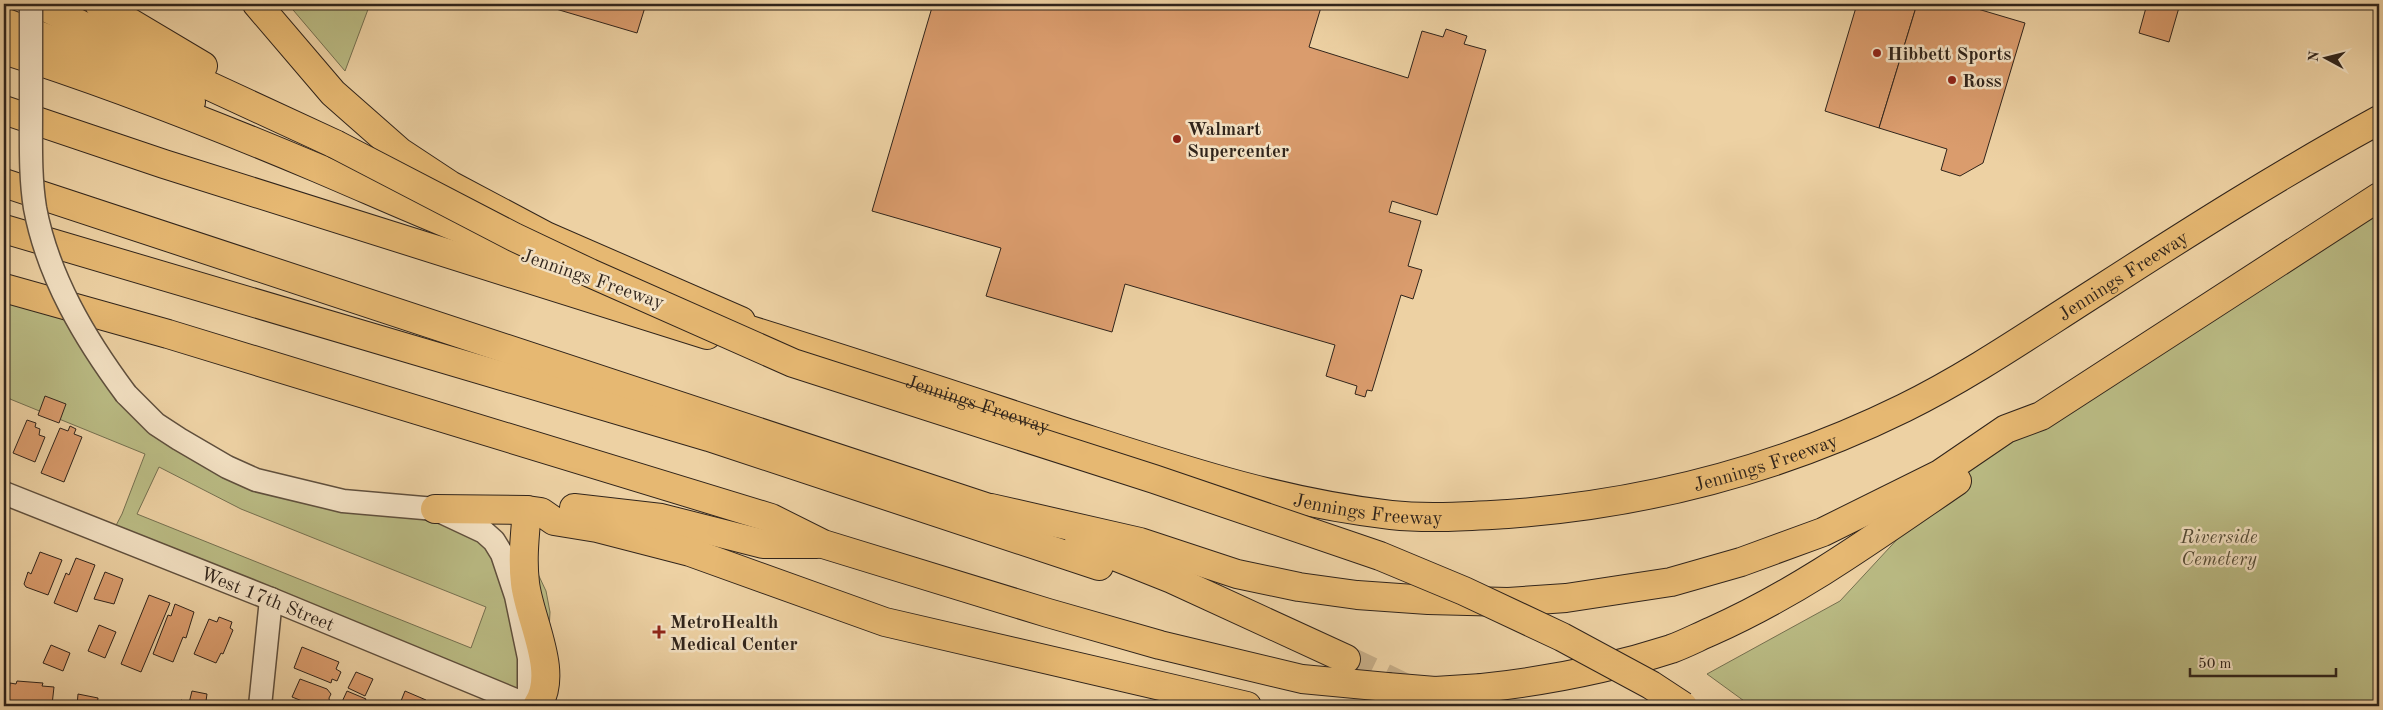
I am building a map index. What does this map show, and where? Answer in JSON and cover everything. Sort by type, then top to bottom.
[{"type":"highway","points":[[39,4],[139,41],[514,237],[590,273],[788,351],[1380,556],[1464,591],[1562,637],[1651,685],[1683,706]]},
{"type":"highway","points":[[99,4],[139,41]]},
{"type":"highway","points":[[257,4],[332,93],[400,152],[450,185],[546,236],[788,351]]},
{"type":"highway","points":[[4,22],[133,71],[314,167]]},
{"type":"highway","points":[[4,50],[57,67],[314,167]]},
{"type":"highway","points":[[4,110],[164,164],[788,351]]},
{"type":"highway","points":[[2327,148],[2379,115]]},
{"type":"highway","name":"Jennings Freeway","points":[[314,167],[494,243],[668,304],[788,351],[1219,482],[1308,503],[1396,516],[1479,516],[1556,510],[1669,492],[1746,471],[1821,444],[1903,409],[1980,366],[2167,246],[2327,148],[2379,120]]},
{"type":"highway","points":[[4,183],[341,293],[813,451],[991,508],[1172,579],[1346,659]]},
{"type":"highway","points":[[4,288],[168,334],[771,518],[823,544],[1048,613],[1196,654],[1302,679],[1435,690],[1482,688],[1540,682],[1607,667],[1672,648],[1735,621],[1793,590],[2012,444],[2041,416],[2379,197]]},
{"type":"highway","points":[[4,228],[709,437],[1080,559],[1200,604],[1234,606]]},
{"type":"highway","points":[[991,508],[1140,542],[1237,574],[1298,587],[1357,595],[1428,600],[1508,602],[1566,598],[1671,582],[1741,562],[1823,532],[1940,474],[2006,429],[2041,416]]},
{"type":"highway","points":[[435,509],[534,511],[559,506],[620,512],[694,525],[763,544],[823,544]]},
{"type":"highway","points":[[534,511],[523,557],[525,586],[544,664],[545,695],[536,706]]},
{"type":"highway","points":[[534,511],[554,521],[597,528],[690,552],[886,622],[1247,706]]},
{"type":"street","points":[[31,4],[32,173],[37,216],[43,240],[68,302],[97,355],[126,394],[156,424],[227,467],[256,480],[343,502],[435,509],[484,532],[494,541],[502,554],[518,604],[529,658],[529,692],[536,706]]},
{"type":"street","name":"West 17th Street","points":[[4,492],[271,599],[530,706]]},
{"type":"street","points":[[260,706],[271,599]]},
{"type":"green space","points":[[288,4],[370,4],[345,71]]},
{"type":"green space","name":"Riverside Cemetery","points":[[2379,197],[2379,706],[1751,706],[1707,674],[1840,601],[1941,492],[2041,416]]},
{"type":"green space","points":[[4,286],[68,302],[102,362],[202,453],[377,510],[434,522],[490,540],[525,560],[538,574],[546,591],[550,612],[545,706],[111,535],[122,514],[145,454],[10,399],[4,388]],"holes":[[[159,467],[241,509],[486,607],[471,648],[137,514]]]},
{"type":"building","points":[[539,4],[646,4],[637,33]]},
{"type":"building","name":"Walmart Supercenter","points":[[933,4],[1322,4],[1309,47],[1408,78],[1422,31],[1443,37],[1446,29],[1467,36],[1464,44],[1486,50],[1437,215],[1392,201],[1389,212],[1421,221],[1408,266],[1422,270],[1413,299],[1401,295],[1372,391],[1367,390],[1365,397],[1355,394],[1357,386],[1326,376],[1335,345],[1125,284],[1112,332],[986,296],[1001,248],[872,211]]},
{"type":"building","points":[[1857,4],[1917,4],[1879,128],[1825,111]]},
{"type":"building","points":[[1917,4],[1961,4],[2025,23],[1983,163],[1960,176],[1941,170],[1947,149],[1879,128]]},
{"type":"building","points":[[2147,4],[2180,4],[2169,42],[2139,33]]},
{"type":"building","points":[[45,396],[66,404],[59,423],[38,415]]},
{"type":"building","points":[[27,420],[36,423],[35,427],[40,429],[39,435],[45,437],[35,462],[13,453]]},
{"type":"building","points":[[70,426],[76,429],[74,434],[82,437],[64,482],[41,473],[60,428],[68,431]]},
{"type":"building","points":[[40,552],[62,560],[48,595],[26,587],[24,584],[28,572],[31,574]]},
{"type":"building","points":[[76,558],[95,565],[77,612],[54,603],[66,573],[69,575]]},
{"type":"building","points":[[105,572],[123,579],[114,604],[94,599]]},
{"type":"building","points":[[149,595],[170,603],[141,672],[121,664]]},
{"type":"building","points":[[175,604],[194,612],[186,638],[183,637],[173,662],[153,654],[168,615],[171,616]]},
{"type":"building","points":[[219,617],[232,622],[230,628],[233,630],[223,654],[221,653],[216,663],[194,654],[209,619],[217,622]]},
{"type":"building","points":[[99,625],[116,632],[105,658],[88,651]]},
{"type":"building","points":[[51,645],[70,653],[63,671],[43,663]]},
{"type":"building","points":[[302,647],[339,662],[336,669],[341,672],[337,681],[332,679],[331,683],[294,668]]},
{"type":"building","points":[[356,672],[373,679],[365,696],[348,688]]},
{"type":"building","points":[[300,679],[327,689],[331,694],[329,698],[330,706],[315,706],[292,697]]},
{"type":"building","points":[[17,681],[43,683],[42,686],[54,687],[52,705],[41,704],[41,706],[37,706],[8,701],[10,683],[16,684]]},
{"type":"building","points":[[192,691],[207,694],[206,701],[231,706],[179,706],[181,700],[189,703]]},
{"type":"building","points":[[347,691],[366,699],[363,706],[345,706],[341,704]]},
{"type":"building","points":[[405,691],[426,700],[423,706],[399,706]]},
{"type":"building","points":[[78,694],[98,698],[97,706],[77,706]]},
{"type":"tunnel","points":[[1346,659],[1444,706]]},
{"type":"place","name":"Hibbett Sports","points":[[1877,53]]},
{"type":"place","name":"Ross","points":[[1952,80]]},
{"type":"place","name":"Walmart Supercenter","points":[[1177,139]]},
{"type":"place","name":"MetroHealth Medical Center","points":[[659,632]]}]
